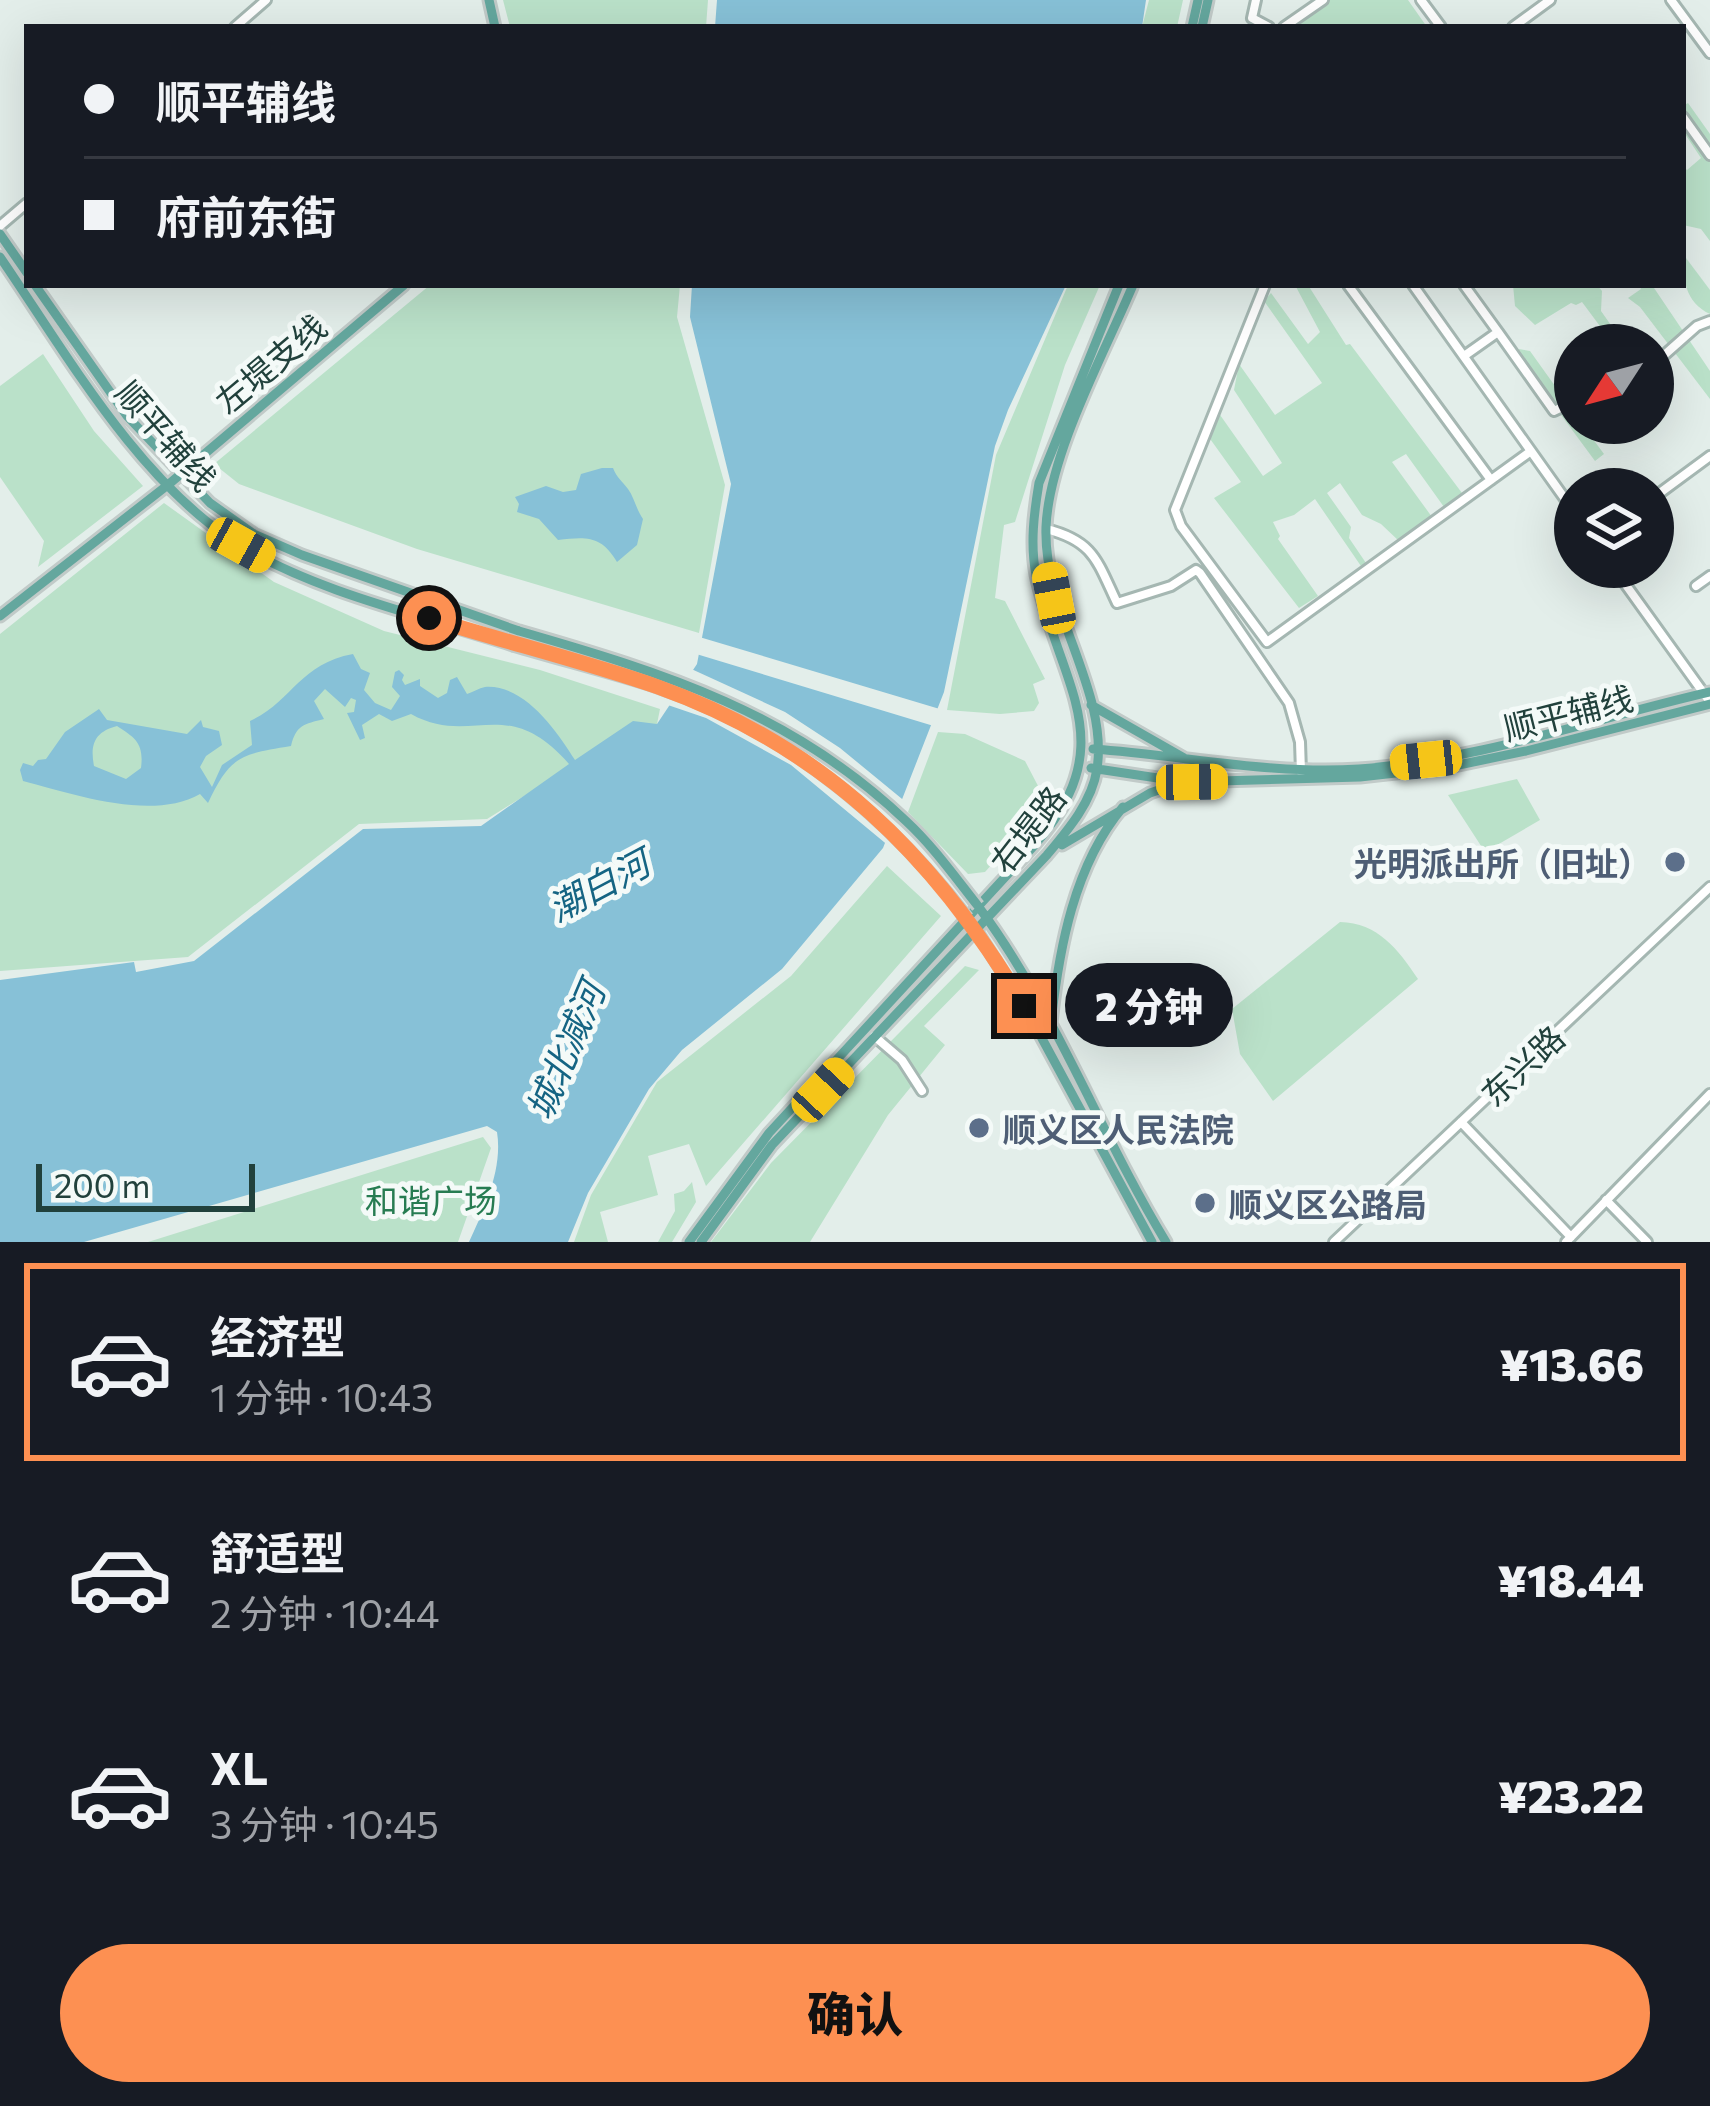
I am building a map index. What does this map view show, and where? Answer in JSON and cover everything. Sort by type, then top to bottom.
[{"type":"main road","points":[[0,230],[24,268]]},
{"type":"main road","name":"顺平辅线","points":[[0,257],[116,424],[218,530],[263,558],[345,591],[655,686],[772,739],[860,801],[926,866],[976,928],[1024,1006],[1152,1242]]},
{"type":"main road","name":"顺平辅线","points":[[37,288],[103,385],[180,474],[210,503],[254,534],[519,631],[660,672],[750,710],[838,764],[904,819],[978,906],[1023,969],[1166,1242]]},
{"type":"main road","name":"左堤支线","points":[[0,616],[169,484],[400,288]]},
{"type":"main road","name":"右堤路","points":[[689,1242],[769,1133],[1067,804],[1080,767],[1083,730],[1035,570],[1034,511],[1039,483],[1119,288]]},
{"type":"main road","name":"右堤路","points":[[701,1242],[772,1145],[1047,855],[1082,808],[1097,769],[1098,749],[1091,705],[1054,598],[1046,529],[1053,481],[1066,444],[1132,288]]},
{"type":"main road","name":"顺平辅线","points":[[1080,767],[1184,782],[1357,769],[1456,757],[1708,698]]},
{"type":"main road","points":[[1091,705],[1189,761]]},
{"type":"main road","name":"顺平辅线","points":[[1082,749],[1301,774]]},
{"type":"main road","points":[[1047,855],[1123,807],[1184,782]]},
{"type":"main road","points":[[1051,1023],[1058,969],[1087,861],[1123,807]]},
{"type":"street","points":[[238,24],[266,0]]},
{"type":"street","points":[[1256,0],[1252,18],[1263,24]]},
{"type":"street","points":[[1288,24],[1323,0]]},
{"type":"street","points":[[1517,24],[1550,0]]},
{"type":"street","points":[[1671,0],[1710,53]]},
{"type":"street","points":[[1686,121],[1710,155]]},
{"type":"street","points":[[0,230],[24,206]]},
{"type":"street","points":[[1263,288],[1175,510],[1181,526],[1267,642],[1531,452]]},
{"type":"street","points":[[1350,288],[1491,481]]},
{"type":"street","points":[[1415,288],[1554,484]]},
{"type":"street","points":[[1466,288],[1554,411]]},
{"type":"street","points":[[1674,346],[1710,321]]},
{"type":"street","points":[[1464,356],[1498,332]]},
{"type":"street","points":[[1674,483],[1710,456]]},
{"type":"street","points":[[1046,529],[1080,539],[1089,547],[1117,603],[1172,586],[1196,570],[1200,573],[1289,703],[1300,742],[1301,774]]},
{"type":"street","points":[[1696,586],[1710,576]]},
{"type":"street","points":[[1628,588],[1708,698]]},
{"type":"street","name":"东兴路","points":[[1334,1242],[1710,887]]},
{"type":"street","points":[[874,1036],[902,1060],[922,1090]]},
{"type":"street","points":[[1461,1122],[1568,1239],[1710,1094]]},
{"type":"street","points":[[1606,1199],[1647,1242]]},
{"type":"green space","points":[[503,0],[708,0],[706,24],[509,24]]},
{"type":"green space","points":[[1149,0],[1183,0],[1178,24],[1143,24]]},
{"type":"green space","points":[[1329,0],[1408,0],[1425,24],[1296,24]]},
{"type":"green space","points":[[1686,104],[1710,134],[1710,241],[1701,229],[1686,226],[1686,169],[1701,158],[1686,136]]},
{"type":"green space","points":[[1686,258],[1710,290],[1710,314],[1695,303],[1687,289]]},
{"type":"green space","points":[[426,288],[680,288],[677,317],[725,485],[699,633],[417,549],[239,484],[214,464]]},
{"type":"green space","points":[[1067,288],[1099,288],[1065,365],[1015,522],[1004,525],[995,598],[1005,601],[1045,679],[1033,684],[1039,703],[1034,711],[1000,714],[947,710],[996,455]]},
{"type":"green space","points":[[1297,288],[1310,288],[1346,345],[1350,344],[1462,493],[1444,507],[1406,454],[1392,462],[1432,517],[1400,542],[1381,524],[1362,515],[1340,483],[1327,493],[1351,527],[1349,538],[1366,563],[1363,569],[1315,499],[1294,515],[1273,522],[1278,539],[1318,596],[1299,608],[1214,498],[1241,482],[1208,436],[1218,412],[1263,476],[1282,463],[1234,390],[1239,364],[1275,415],[1322,383],[1264,301],[1271,293],[1308,344],[1320,332]]},
{"type":"green space","points":[[1513,288],[1600,288],[1601,311],[1610,324],[1598,324],[1582,302],[1571,303],[1535,325],[1515,306]]},
{"type":"green space","points":[[1640,288],[1654,288],[1710,371],[1710,399],[1674,352],[1674,324],[1653,324],[1628,298]]},
{"type":"green space","points":[[1519,349],[1530,351],[1554,385],[1554,405],[1519,358]]},
{"type":"green space","points":[[43,354],[94,431],[143,486],[38,567],[44,541],[0,477],[0,386]]},
{"type":"green space","points":[[1582,444],[1597,444],[1604,454],[1595,461]]},
{"type":"green space","points":[[164,503],[274,582],[384,631],[540,670],[660,709],[657,724],[558,775],[487,819],[359,824],[188,957],[0,971],[0,634]]},
{"type":"green space","points":[[938,732],[965,734],[1025,761],[1047,803],[985,872],[968,874],[908,812]]},
{"type":"green space","points":[[1517,779],[1540,820],[1485,852],[1448,795]]},
{"type":"green space","points":[[887,866],[941,916],[706,1186],[689,1144],[648,1156],[658,1195],[600,1212],[608,1242],[574,1242],[591,1195],[657,1082],[791,976]]},
{"type":"green space","points":[[1340,922],[1376,933],[1395,948],[1418,979],[1273,1101],[1240,1054],[1232,1009]]},
{"type":"green space","points":[[965,966],[979,970],[924,1026],[945,1045],[888,1115],[810,1242],[711,1242],[771,1163]]},
{"type":"green space","name":"和谐广场","points":[[483,1137],[491,1148],[458,1242],[148,1242]]},
{"type":"green space","points":[[692,1182],[696,1202],[672,1242],[658,1242],[675,1211],[674,1194]]},
{"type":"water","points":[[717,0],[1146,0],[1142,24],[715,24]]},
{"type":"water","points":[[692,288],[1065,288],[995,446],[944,692],[883,848],[782,969],[682,1050],[649,1089],[588,1193],[568,1242],[469,1242],[495,1175],[497,1132],[487,1126],[84,1242],[0,1242],[0,980],[134,962],[136,972],[194,961],[363,829],[481,826],[569,764],[526,731],[507,726],[453,726],[411,714],[392,721],[379,714],[362,725],[365,738],[360,740],[347,713],[354,712],[356,700],[351,698],[345,707],[325,689],[314,701],[324,719],[302,726],[291,746],[239,760],[223,775],[208,803],[200,794],[158,805],[87,798],[23,781],[23,763],[33,766],[46,759],[65,732],[99,709],[107,720],[187,734],[201,720],[203,727],[219,731],[222,745],[200,767],[212,787],[222,765],[252,745],[250,721],[320,666],[353,654],[361,669],[370,673],[364,690],[375,703],[391,710],[400,696],[392,687],[399,670],[405,685],[420,679],[420,686],[438,698],[457,677],[467,694],[485,687],[500,688],[538,712],[575,760],[633,721],[657,724],[697,664],[731,484],[690,317]],"holes":[[[117,726],[137,742],[141,768],[126,779],[94,766],[93,746],[109,729]]]},
{"type":"water","points":[[613,468],[643,519],[637,545],[617,562],[599,542],[558,540],[539,519],[517,512],[515,497],[546,486],[563,492],[576,490],[581,474]]},
{"type":"pier","points":[[696,636],[943,710],[937,727],[693,653]]},
{"type":"pier","points":[[687,667],[785,712],[840,748],[907,803],[890,847],[791,765],[706,718],[662,703]]},
{"type":"place","name":"光明派出所（旧址）","points":[[1675,862]]},
{"type":"place","name":"顺义区人民法院","points":[[979,1128]]},
{"type":"place","name":"顺义区公路局","points":[[1205,1203]]},
{"type":"route","points":[[429,618],[694,701],[772,739],[820,769],[926,866],[976,928],[1024,1006]]},
{"type":"water label","name":"潮白河","points":[[598,884]]},
{"type":"water label","name":"城北减河","points":[[564,1050]]}]
